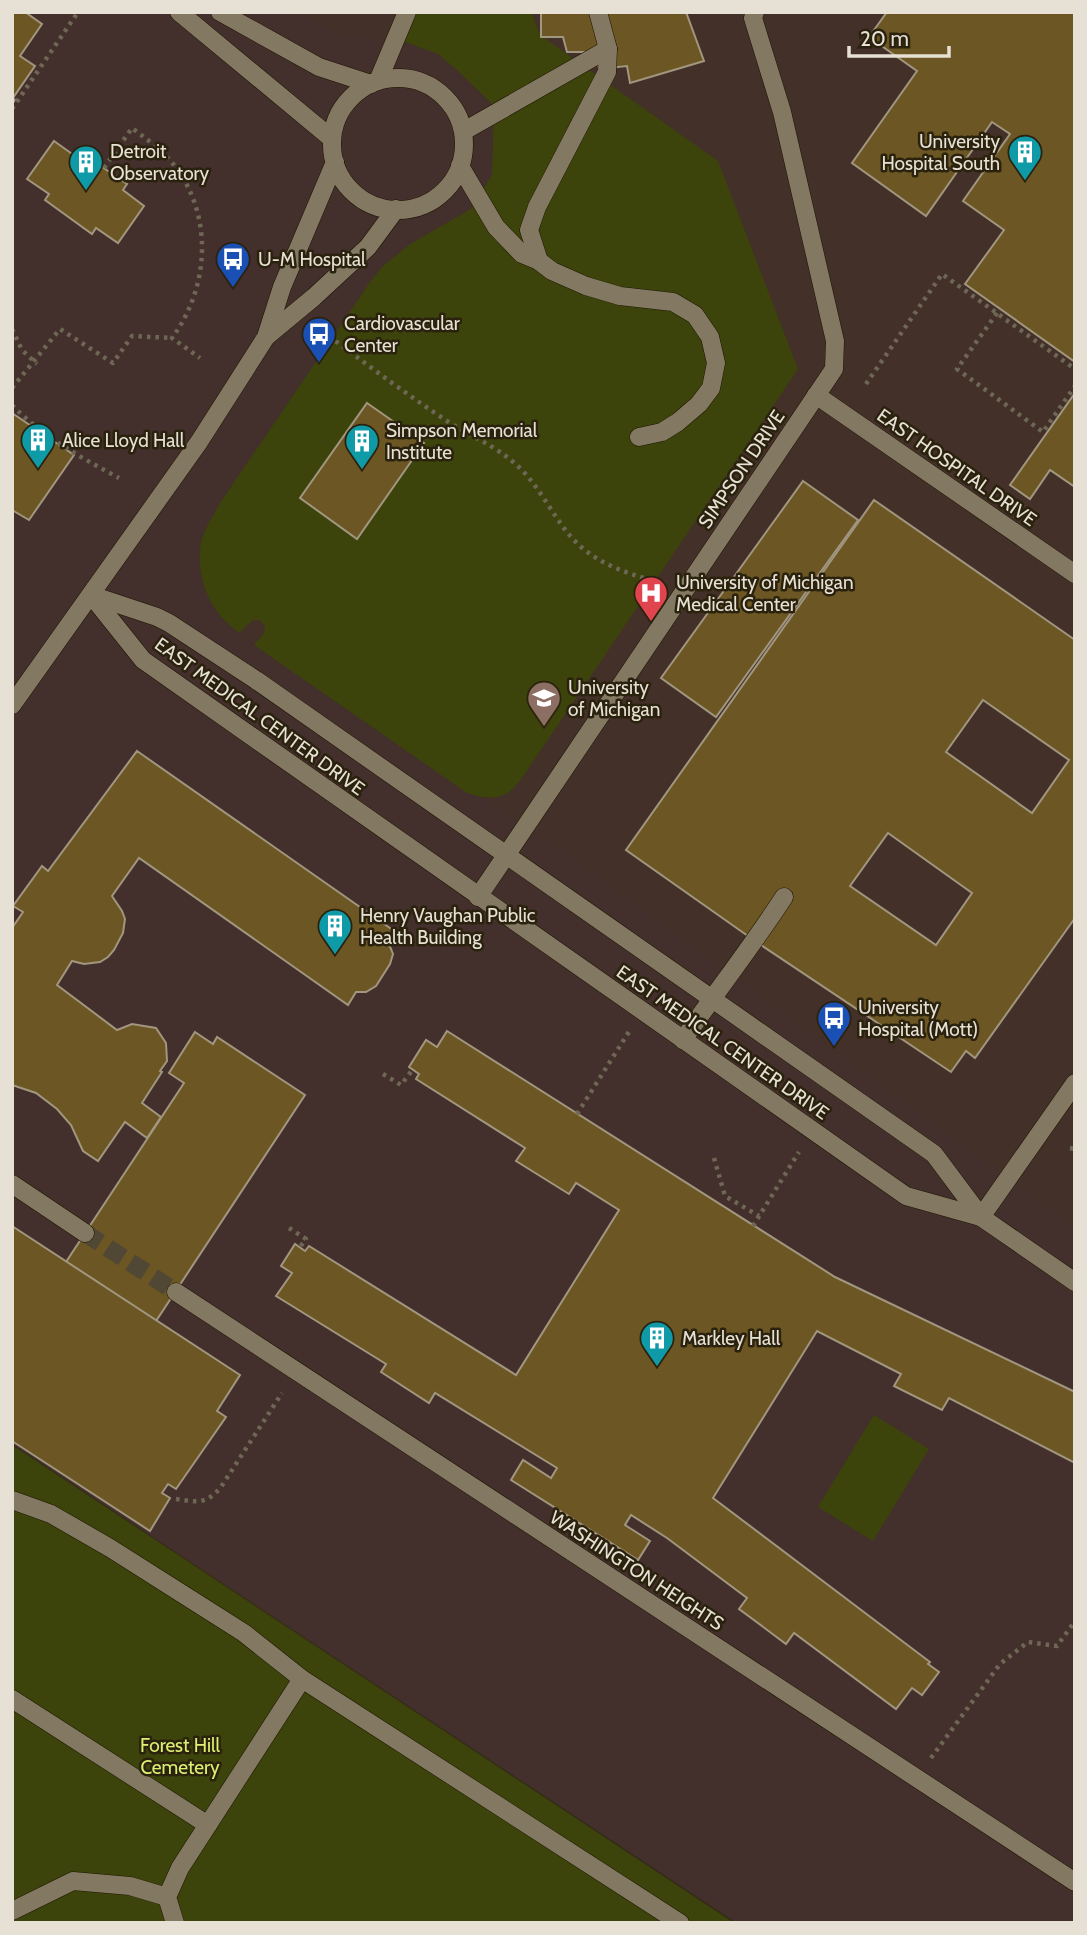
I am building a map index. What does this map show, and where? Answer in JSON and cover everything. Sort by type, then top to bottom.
[{"type":"street","points":[[179,12],[331,138]]},
{"type":"street","points":[[219,12],[319,67],[374,82]]},
{"type":"street","points":[[374,82],[407,12]]},
{"type":"street","points":[[539,261],[529,230],[537,207],[607,72],[608,49],[598,12]]},
{"type":"street","name":"SIMPSON DRIVE","points":[[478,897],[834,369],[835,341],[782,112],[752,14]]},
{"type":"street","points":[[464,131],[608,49]]},
{"type":"street","points":[[393,78],[408,79],[429,86],[444,98],[458,117],[464,131],[460,166],[449,186],[440,195],[420,206],[396,209],[375,206],[355,195],[341,178],[332,156],[331,138],[338,116],[352,96],[374,82],[393,78]]},
{"type":"street","points":[[12,705],[199,442],[266,337],[282,287],[335,162]]},
{"type":"street","points":[[460,166],[496,227],[522,254],[586,286],[620,296],[673,302],[695,315],[709,337],[716,363],[711,388],[699,404],[678,422],[662,432],[639,437]]},
{"type":"street","points":[[266,337],[368,247],[396,209]]},
{"type":"street","name":"EAST HOSPITAL DRIVE","points":[[816,395],[1075,575]]},
{"type":"street","name":"EAST MEDICAL CENTER DRIVE","points":[[92,595],[169,623],[256,680],[934,1154],[981,1217],[1075,1282]]},
{"type":"street","name":"EAST MEDICAL CENTER DRIVE","points":[[92,595],[143,660],[478,897],[906,1196],[981,1217]]},
{"type":"street","points":[[683,1040],[785,897]]},
{"type":"street","points":[[981,1217],[1075,1083]]},
{"type":"street","points":[[12,1184],[85,1233]]},
{"type":"street","name":"WASHINGTON HEIGHTS","points":[[176,1292],[1075,1882]]},
{"type":"street","points":[[12,1500],[51,1514],[110,1548],[244,1633],[302,1679],[680,1923]]},
{"type":"street","points":[[175,1923],[167,1897],[180,1868],[302,1679]]},
{"type":"street","points":[[12,1699],[208,1825]]},
{"type":"street","points":[[12,1911],[74,1881],[130,1886],[167,1897]]},
{"type":"path","points":[[12,109],[78,12]]},
{"type":"path","points":[[104,168],[132,128],[156,146],[170,161],[181,176],[197,209],[203,253],[200,275],[188,314],[172,338]]},
{"type":"path","points":[[866,384],[942,274],[1075,369]]},
{"type":"path","points":[[997,313],[957,369],[1043,432],[1075,386]]},
{"type":"path","points":[[12,328],[22,350],[35,362]]},
{"type":"path","points":[[12,388],[60,329],[113,363],[132,336],[172,338],[200,358]]},
{"type":"path","points":[[322,331],[446,421],[514,462],[532,481],[564,528],[590,556],[619,571],[664,585]]},
{"type":"path","points":[[12,405],[28,422],[69,452],[119,478]]},
{"type":"path","points":[[577,1114],[631,1029]]},
{"type":"path","points":[[383,1074],[401,1085],[413,1069]]},
{"type":"path","points":[[754,1226],[801,1148]]},
{"type":"path","points":[[714,1158],[725,1196],[759,1216]]},
{"type":"path","points":[[289,1228],[306,1239],[300,1247]]},
{"type":"path","points":[[176,1499],[198,1502],[212,1498],[283,1392]]},
{"type":"path","points":[[931,1758],[1000,1664],[1028,1642],[1058,1646],[1075,1621]]},
{"type":"shaded area","name":"University of Michigan","points":[[12,12],[1075,12],[1075,1923],[737,1923],[12,1444]]},
{"type":"shaded area","name":"University of Michigan Medical Center","points":[[295,12],[1075,12],[1075,1228],[564,852],[480,797],[467,793],[254,645],[217,612],[207,593],[201,572],[200,554],[203,535],[220,503],[382,267],[410,244],[471,209],[492,175],[494,106],[438,54],[402,41],[340,36]]},
{"type":"green space","points":[[416,12],[531,12],[540,35],[718,161],[798,369],[520,781],[509,792],[492,798],[467,793],[254,645],[264,633],[265,626],[260,620],[253,620],[239,633],[213,606],[201,575],[201,543],[220,503],[370,282],[382,267],[410,244],[471,209],[492,175],[494,106],[438,54],[402,41]]},
{"type":"green space","points":[[874,1415],[929,1449],[873,1541],[818,1507]]},
{"type":"green space","name":"Forest Hill Cemetery","points":[[12,1445],[734,1923],[12,1923]]},
{"type":"building","points":[[12,12],[25,12],[42,24],[20,56],[35,66],[13,98],[15,100],[12,104]]},
{"type":"building","points":[[541,12],[686,12],[704,61],[630,83],[627,66],[599,69],[595,52],[567,52],[563,37],[541,37]]},
{"type":"building","name":"University Hospital South","points":[[887,12],[1075,12],[1075,362],[965,284],[1004,230],[963,201],[1010,134],[992,122],[926,216],[852,163],[917,71],[869,37]]},
{"type":"building","name":"Detroit Observatory","points":[[54,141],[75,156],[79,151],[127,184],[123,190],[144,206],[118,243],[96,228],[92,234],[45,200],[49,194],[27,179]]},
{"type":"building","points":[[1075,393],[1075,487],[1050,470],[1030,499],[1010,485]]},
{"type":"building","name":"Simpson Memorial Institute","points":[[367,403],[424,443],[357,539],[300,498]]},
{"type":"building","name":"Alice Lloyd Hall","points":[[12,413],[74,455],[29,520],[12,510]]},
{"type":"building","points":[[803,481],[858,520],[716,717],[661,678]]},
{"type":"building","points":[[874,500],[1075,640],[1075,918],[975,1058],[966,1051],[951,1072],[755,941],[626,850]],"holes":[[[983,700],[1069,760],[1032,813],[946,752]],[[888,833],[972,893],[936,945],[850,886]]]},
{"type":"building","name":"Henry Vaughan Public Health Building","points":[[137,751],[397,933],[389,944],[393,954],[390,964],[376,986],[366,992],[356,992],[348,1005],[139,858],[112,896],[125,919],[123,933],[114,950],[100,962],[84,964],[72,961],[57,985],[117,1030],[132,1024],[156,1028],[166,1043],[167,1061],[142,1103],[161,1117],[147,1138],[125,1122],[98,1161],[83,1151],[71,1125],[57,1109],[36,1093],[12,1085],[12,928],[23,912],[13,906],[42,866],[48,871]]},
{"type":"building","name":"Markley Hall","points":[[447,1031],[835,1277],[1075,1392],[1073,1462],[949,1398],[942,1410],[894,1386],[901,1374],[817,1331],[713,1498],[930,1662],[928,1664],[939,1672],[922,1695],[912,1688],[896,1709],[794,1633],[786,1644],[739,1609],[747,1598],[667,1538],[631,1515],[625,1525],[650,1541],[638,1560],[511,1480],[523,1460],[551,1478],[557,1468],[435,1393],[429,1403],[381,1372],[386,1364],[276,1296],[292,1273],[281,1266],[295,1244],[305,1251],[309,1246],[516,1375],[619,1210],[576,1183],[569,1194],[516,1161],[525,1148],[416,1079],[419,1074],[409,1067],[426,1040],[437,1047]]},
{"type":"building","points":[[195,1032],[213,1044],[217,1037],[305,1095],[156,1321],[66,1262],[184,1083],[169,1073]]},
{"type":"building","points":[[12,1226],[240,1375],[217,1411],[226,1417],[176,1489],[168,1484],[162,1493],[170,1498],[150,1531],[12,1441]]},
{"type":"tunnel","points":[[85,1233],[176,1292]]},
{"type":"place","name":"University Hospital South","points":[[1025,182]]},
{"type":"place","name":"Detroit Observatory","points":[[86,192]]},
{"type":"place","name":"U-M Hospital","points":[[233,289]]},
{"type":"place","name":"Cardiovascular Center","points":[[319,364]]},
{"type":"place","name":"Alice Lloyd Hall","points":[[38,470]]},
{"type":"place","name":"Simpson Memorial Institute","points":[[362,471]]},
{"type":"place","name":"University of Michigan Medical Center","points":[[651,623]]},
{"type":"place","name":"University of Michigan","points":[[544,728]]},
{"type":"place","name":"Henry Vaughan Public Health Building","points":[[335,956]]},
{"type":"place","name":"University Hospital (Mott)","points":[[834,1048]]},
{"type":"place","name":"Markley Hall","points":[[657,1368]]}]
